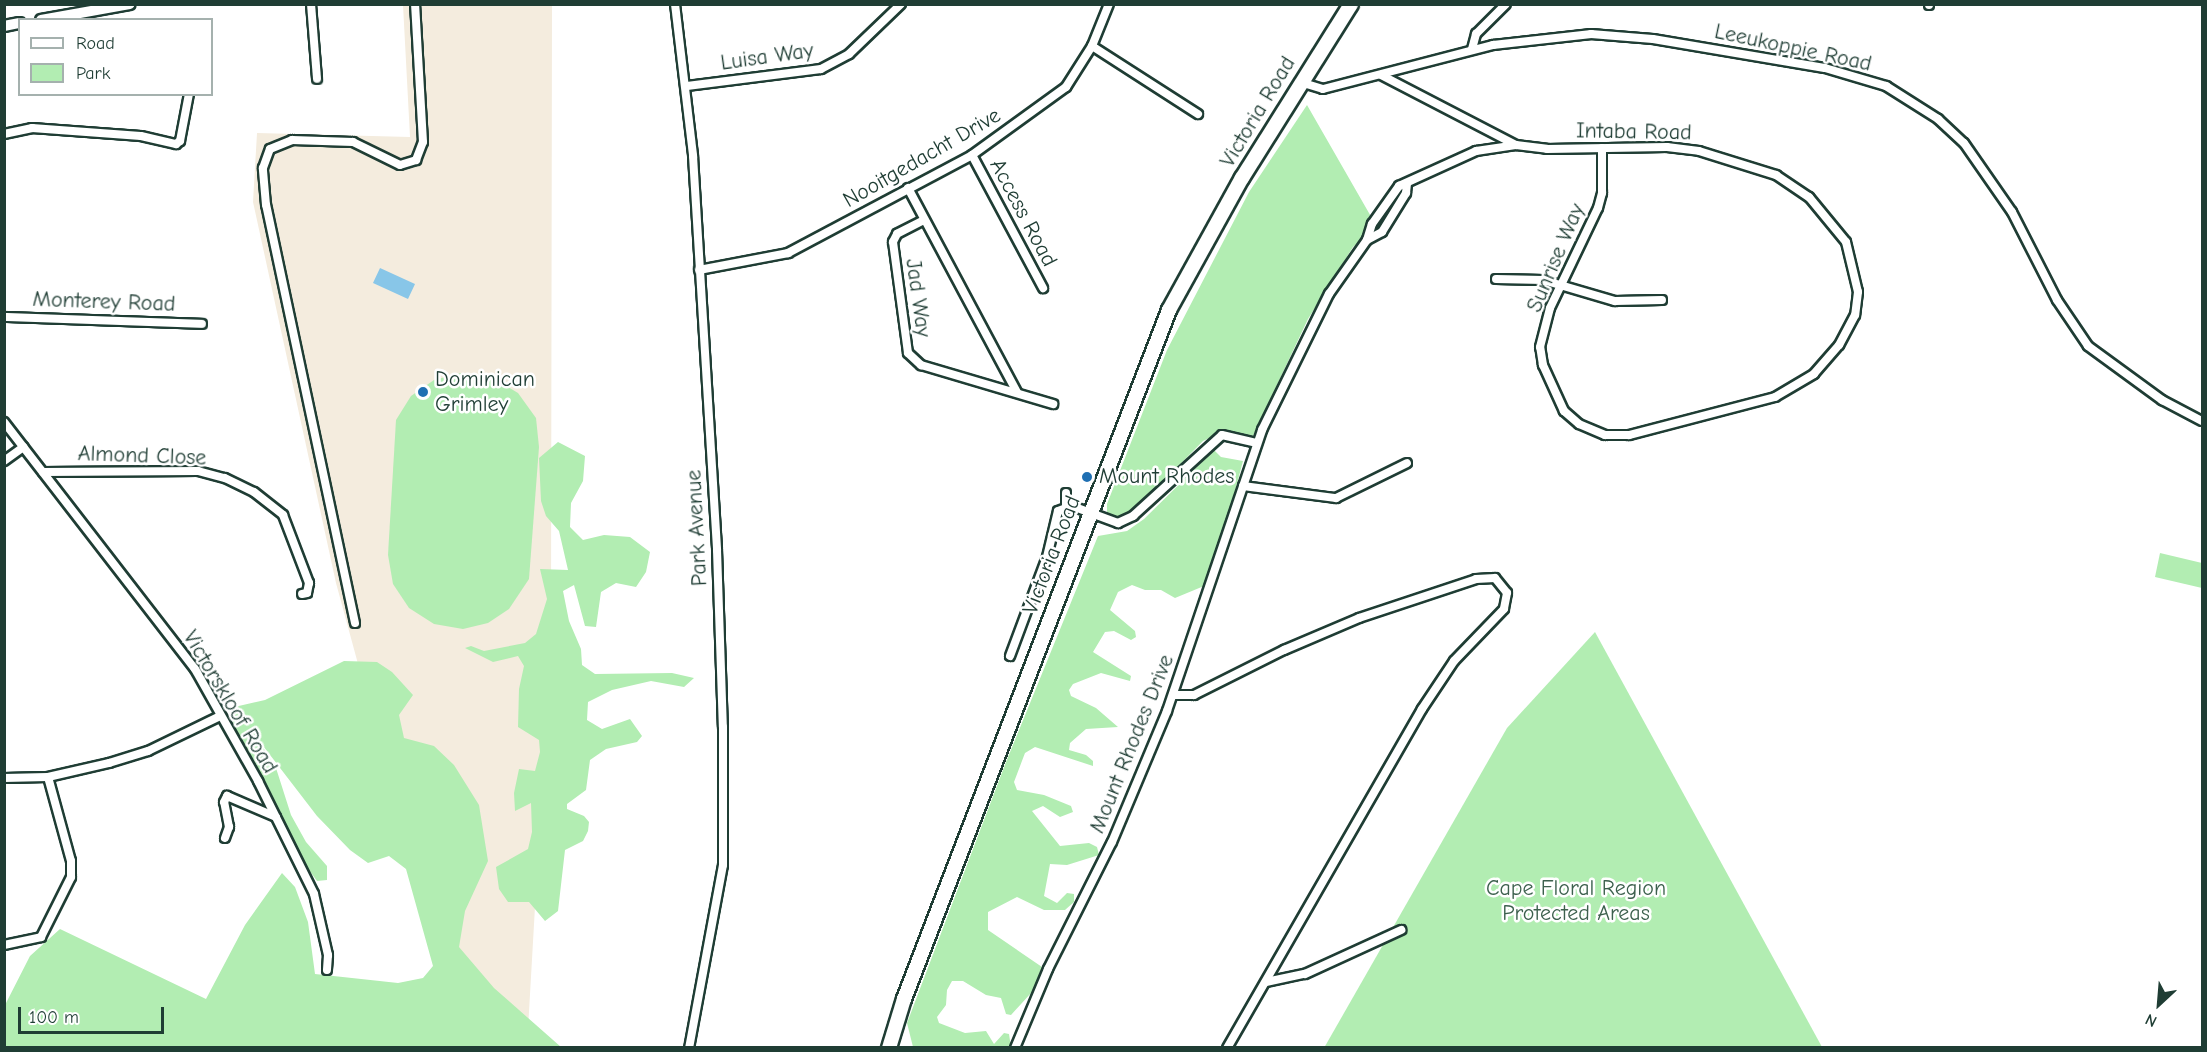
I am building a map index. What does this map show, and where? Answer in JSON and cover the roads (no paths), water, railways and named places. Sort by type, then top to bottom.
[{"type":"main road","name":"Victoria Road","points":[[889,1047],[908,988],[1169,310],[1300,82],[1352,4]]},
{"type":"street","points":[[52,18],[130,4]]},
{"type":"street","points":[[311,4],[317,79]]},
{"type":"street","points":[[355,623],[266,205],[263,168],[270,149],[292,140],[353,142],[400,165],[416,160],[423,142],[415,4]]},
{"type":"street","name":"Park Avenue","points":[[675,4],[687,86],[717,550],[723,842],[721,882],[689,1047]]},
{"type":"street","name":"Luisa Way","points":[[687,86],[821,69],[849,54],[901,4]]},
{"type":"street","name":"Nooitgedacht Drive","points":[[699,270],[783,256],[972,155],[1066,87],[1092,46],[1109,4]]},
{"type":"street","points":[[1472,50],[1476,34],[1506,4]]},
{"type":"street","name":"Leeukoppie Road","points":[[1300,82],[1323,90],[1472,50],[1537,37],[1628,36],[1825,68],[1898,92],[1964,143],[2012,212],[2057,300],[2088,346],[2162,400],[2202,421]]},
{"type":"street","points":[[1092,46],[1198,114]]},
{"type":"street","name":"Intaba Road","points":[[1381,75],[1516,145]]},
{"type":"street","points":[[4,134],[32,128],[141,136],[176,144],[180,141],[189,96]]},
{"type":"street","name":"Intaba Road","points":[[1367,240],[1382,232],[1406,193],[1407,183],[1476,151],[1516,145],[1602,148],[1667,147],[1699,151],[1776,175],[1809,197],[1846,242],[1858,292],[1855,315],[1839,345],[1814,374],[1775,396],[1700,416]]},
{"type":"street","name":"Sunrise Way","points":[[1602,148],[1602,193],[1598,208],[1560,284],[1540,347],[1543,365],[1564,411],[1579,424],[1605,435],[1629,435],[1700,416]]},
{"type":"street","name":"Access Road","points":[[972,155],[1043,288]]},
{"type":"street","name":"Jad Way","points":[[908,188],[1017,392]]},
{"type":"street","name":"Jad Way","points":[[924,219],[897,234],[893,242],[908,353],[921,365],[1053,404]]},
{"type":"street","name":"Mount Rhodes Drive","points":[[1015,1047],[1048,969],[1112,842],[1173,695],[1256,443],[1320,310],[1367,240]]},
{"type":"street","points":[[1496,279],[1522,278],[1560,284],[1615,301],[1662,300]]},
{"type":"street","name":"Monterey Road","points":[[4,316],[202,324]]},
{"type":"street","name":"Victorskloof Road","points":[[4,422],[189,661],[276,817],[316,900],[328,955],[327,970]]},
{"type":"street","points":[[1010,656],[1047,557],[1053,522],[1058,511],[1066,506],[1113,522],[1126,520],[1222,435],[1256,443]]},
{"type":"street","points":[[4,461],[24,447]]},
{"type":"street","points":[[1243,486],[1336,498],[1407,463]]},
{"type":"street","name":"Almond Close","points":[[44,472],[198,471],[225,478],[255,492],[283,515],[309,583],[310,589],[302,594]]},
{"type":"street","points":[[1066,493],[1066,506]]},
{"type":"street","points":[[1173,695],[1194,695],[1284,650],[1359,618],[1486,576],[1502,583],[1507,603],[1458,657],[1422,709],[1227,1047]]},
{"type":"street","points":[[4,778],[48,777],[148,751],[220,716]]},
{"type":"street","points":[[4,945],[41,938],[71,877],[71,861],[48,777]]},
{"type":"street","points":[[225,838],[229,826],[224,802],[227,796],[276,817]]},
{"type":"street","points":[[1266,982],[1305,975],[1401,930]]},
{"type":"water","points":[[380,268],[415,284],[408,299],[373,283]]},
{"type":"place","name":"Dominican Grimley","points":[[423,392]]},
{"type":"place","name":"Mount Rhodes","points":[[1087,477]]},
{"type":"park label","name":"Cape Floral Region Protected Areas","points":[[1576,900]]}]
